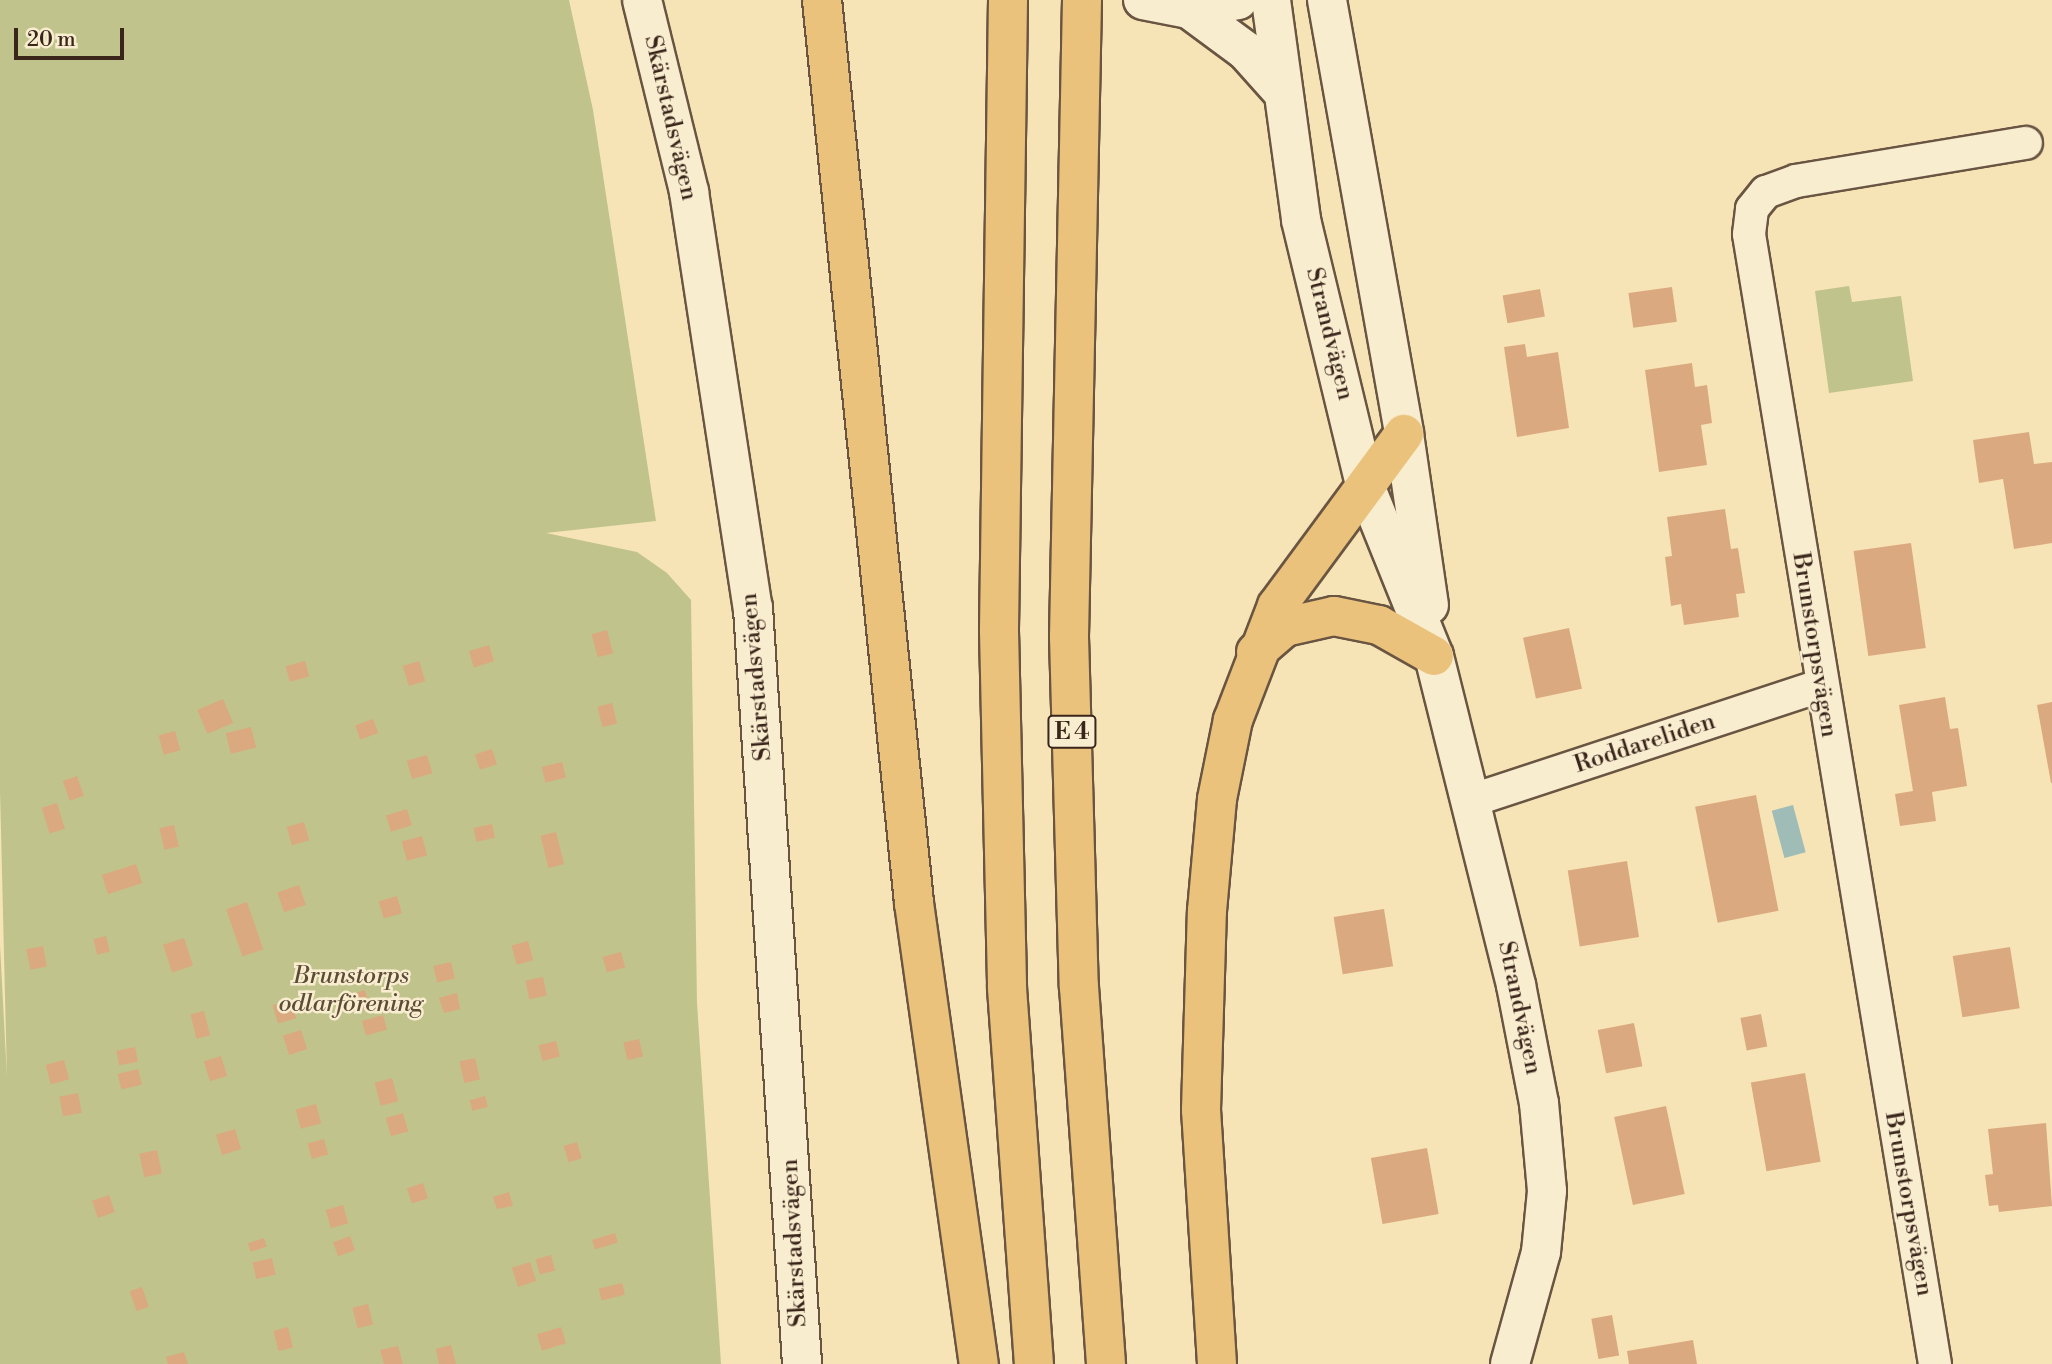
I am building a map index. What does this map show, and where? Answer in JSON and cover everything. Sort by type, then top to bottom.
[{"type":"highway","points":[[1008,0],[999,645],[1007,988],[1034,1364]]},
{"type":"highway","name":"E 4","points":[[1082,0],[1069,637],[1079,987],[1106,1364]]},
{"type":"highway","points":[[824,2],[914,903],[979,1364]]},
{"type":"highway","points":[[1217,1364],[1201,1110],[1207,911],[1217,799],[1233,720],[1256,652],[1277,606],[1297,575],[1366,488],[1404,434]]},
{"type":"highway","points":[[1256,652],[1285,627],[1334,616],[1380,625],[1434,656]]},
{"type":"main road","name":"Skärstadsvägen","points":[[642,0],[688,192],[753,608],[802,1364]]},
{"type":"main road","points":[[1143,0],[1189,9],[1238,0]]},
{"type":"main road","name":"Strandvägen","points":[[1271,0],[1279,88],[1301,220],[1366,488],[1434,656]]},
{"type":"main road","name":"Strandvägen","points":[[1327,0],[1404,434],[1434,656],[1516,985],[1539,1103],[1547,1191],[1541,1252],[1510,1364]]},
{"type":"main road","points":[[1189,9],[1246,51],[1279,88]]},
{"type":"street","name":"Brunstorpsvägen","points":[[1935,1364],[1820,686],[1749,234],[1752,209],[1766,192],[1796,181],[2026,143]]},
{"type":"street","name":"Roddareliden","points":[[1470,801],[1820,686]]},
{"type":"green space","name":"Brunstorps odlarförening","points":[[0,0],[569,0],[593,110],[656,521],[546,533],[637,552],[667,573],[691,600],[697,1003],[721,1364],[0,1364],[0,945],[7,1078],[0,791]]},
{"type":"green space","points":[[1849,286],[1852,302],[1901,296],[1913,381],[1829,393],[1815,291]]},
{"type":"water","points":[[1793,805],[1806,852],[1784,858],[1772,811]]},
{"type":"building","points":[[1672,287],[1677,322],[1633,328],[1628,293]]},
{"type":"building","points":[[1540,289],[1545,317],[1507,323],[1503,296]]},
{"type":"building","points":[[1525,344],[1527,357],[1558,352],[1569,428],[1517,437],[1504,347]]},
{"type":"building","points":[[1692,363],[1695,387],[1707,385],[1712,423],[1701,425],[1707,465],[1659,472],[1645,370]]},
{"type":"building","points":[[2029,432],[2034,464],[2052,462],[2052,543],[2014,549],[2003,479],[1979,483],[1973,440]]},
{"type":"building","points":[[1725,509],[1731,549],[1738,548],[1745,593],[1736,594],[1739,617],[1684,625],[1681,604],[1671,606],[1665,557],[1672,556],[1667,517]]},
{"type":"building","points":[[1911,543],[1926,648],[1868,656],[1854,551]]},
{"type":"building","points":[[1569,628],[1582,689],[1536,698],[1523,638]]},
{"type":"building","points":[[607,630],[613,653],[598,657],[592,634]]},
{"type":"building","points":[[489,645],[494,661],[474,667],[469,651]]},
{"type":"building","points":[[305,661],[309,676],[290,682],[286,666]]},
{"type":"building","points":[[419,661],[425,681],[409,686],[403,666]]},
{"type":"building","points":[[1945,697],[1950,729],[1958,728],[1967,786],[1932,792],[1936,821],[1900,826],[1895,794],[1913,791],[1899,705]]},
{"type":"building","points":[[223,699],[233,723],[207,734],[197,710]]},
{"type":"building","points":[[2052,702],[2052,783],[2051,783],[2037,705]]},
{"type":"building","points":[[612,703],[617,723],[603,727],[597,707]]},
{"type":"building","points":[[373,719],[378,733],[360,740],[355,725]]},
{"type":"building","points":[[251,727],[256,747],[231,754],[226,733]]},
{"type":"building","points":[[175,731],[180,750],[164,755],[159,735]]},
{"type":"building","points":[[492,749],[497,764],[480,770],[475,755]]},
{"type":"building","points":[[427,755],[432,773],[412,779],[407,761]]},
{"type":"building","points":[[562,762],[566,778],[545,783],[542,767]]},
{"type":"building","points":[[77,776],[84,796],[70,801],[63,781]]},
{"type":"building","points":[[1756,795],[1779,911],[1718,923],[1695,807]]},
{"type":"building","points":[[57,803],[65,829],[50,833],[42,808]]},
{"type":"building","points":[[407,809],[412,825],[391,832],[386,815]]},
{"type":"building","points":[[304,822],[309,840],[292,845],[287,827]]},
{"type":"building","points":[[492,824],[495,838],[476,842],[473,828]]},
{"type":"building","points":[[174,825],[179,846],[164,850],[159,828]]},
{"type":"building","points":[[556,832],[564,864],[548,868],[540,836]]},
{"type":"building","points":[[422,836],[427,855],[407,861],[402,841]]},
{"type":"building","points":[[1627,861],[1639,937],[1580,946],[1568,870]]},
{"type":"building","points":[[136,864],[142,883],[108,894],[102,875]]},
{"type":"building","points":[[299,885],[306,905],[284,912],[277,892]]},
{"type":"building","points":[[397,896],[402,913],[384,919],[379,901]]},
{"type":"building","points":[[247,902],[263,949],[242,956],[226,909]]},
{"type":"building","points":[[1384,909],[1393,966],[1343,974],[1334,917]]},
{"type":"building","points":[[106,936],[110,952],[97,955],[93,939]]},
{"type":"building","points":[[184,938],[193,966],[172,972],[163,945]]},
{"type":"building","points":[[528,941],[533,960],[517,965],[512,945]]},
{"type":"building","points":[[43,946],[47,967],[30,970],[26,949]]},
{"type":"building","points":[[2010,947],[2020,1008],[1962,1017],[1953,956]]},
{"type":"building","points":[[621,952],[625,967],[607,972],[603,957]]},
{"type":"building","points":[[451,962],[455,979],[437,983],[433,966]]},
{"type":"building","points":[[543,977],[547,996],[529,999],[525,981]]},
{"type":"building","points":[[365,990],[370,1007],[356,1011],[351,994]]},
{"type":"building","points":[[457,993],[460,1009],[444,1013],[439,998]]},
{"type":"building","points":[[291,1000],[296,1018],[278,1024],[273,1005]]},
{"type":"building","points":[[204,1011],[210,1035],[196,1039],[190,1014]]},
{"type":"building","points":[[1761,1014],[1767,1046],[1747,1050],[1740,1018]]},
{"type":"building","points":[[383,1015],[387,1029],[366,1035],[362,1021]]},
{"type":"building","points":[[1634,1023],[1642,1066],[1606,1073],[1598,1030]]},
{"type":"building","points":[[301,1030],[307,1049],[289,1055],[283,1036]]},
{"type":"building","points":[[639,1039],[643,1057],[627,1060],[623,1043]]},
{"type":"building","points":[[556,1041],[560,1057],[542,1061],[539,1045]]},
{"type":"building","points":[[135,1047],[138,1062],[119,1065],[116,1051]]},
{"type":"building","points":[[221,1056],[227,1076],[210,1081],[204,1061]]},
{"type":"building","points":[[475,1058],[480,1079],[464,1083],[459,1062]]},
{"type":"building","points":[[64,1060],[69,1079],[51,1084],[46,1065]]},
{"type":"building","points":[[138,1069],[142,1085],[121,1090],[118,1074]]},
{"type":"building","points":[[1805,1073],[1821,1162],[1766,1171],[1751,1083]]},
{"type":"building","points":[[392,1078],[398,1101],[381,1106],[375,1083]]},
{"type":"building","points":[[78,1093],[82,1113],[63,1116],[59,1097]]},
{"type":"building","points":[[485,1096],[488,1107],[472,1111],[470,1100]]},
{"type":"building","points":[[316,1104],[321,1123],[301,1129],[296,1109]]},
{"type":"building","points":[[1666,1106],[1685,1194],[1633,1205],[1614,1117]]},
{"type":"building","points":[[403,1113],[408,1131],[391,1136],[386,1118]]},
{"type":"building","points":[[2046,1123],[2052,1206],[1999,1212],[1998,1205],[1989,1206],[1985,1175],[1993,1174],[1988,1129]]},
{"type":"building","points":[[235,1129],[241,1149],[222,1155],[216,1135]]},
{"type":"building","points":[[324,1139],[328,1154],[312,1159],[308,1143]]},
{"type":"building","points":[[577,1142],[582,1158],[569,1162],[564,1146]]},
{"type":"building","points":[[1427,1148],[1439,1214],[1383,1224],[1371,1158]]},
{"type":"building","points":[[157,1150],[162,1173],[144,1177],[139,1154]]},
{"type":"building","points":[[423,1183],[428,1198],[412,1203],[407,1188]]},
{"type":"building","points":[[509,1192],[513,1206],[497,1209],[493,1197]]},
{"type":"building","points":[[109,1195],[115,1212],[98,1218],[92,1201]]},
{"type":"building","points":[[343,1205],[348,1223],[331,1228],[326,1210]]},
{"type":"building","points":[[615,1233],[618,1243],[595,1250],[592,1240]]},
{"type":"building","points":[[350,1236],[355,1250],[338,1256],[333,1242]]},
{"type":"building","points":[[264,1238],[267,1247],[251,1252],[248,1243]]},
{"type":"building","points":[[551,1255],[555,1270],[540,1275],[536,1259]]},
{"type":"building","points":[[272,1258],[276,1275],[256,1279],[253,1262]]},
{"type":"building","points":[[530,1262],[536,1281],[518,1287],[512,1268]]},
{"type":"building","points":[[622,1283],[625,1295],[602,1300],[599,1289]]},
{"type":"building","points":[[142,1287],[149,1307],[137,1311],[130,1291]]},
{"type":"building","points":[[368,1304],[373,1324],[358,1328],[352,1308]]},
{"type":"building","points":[[1612,1315],[1619,1355],[1598,1359],[1591,1319]]},
{"type":"building","points":[[288,1327],[293,1347],[279,1351],[273,1331]]},
{"type":"building","points":[[561,1327],[566,1343],[542,1351],[537,1334]]},
{"type":"building","points":[[1693,1340],[1697,1364],[1629,1364],[1627,1351]]},
{"type":"building","points":[[451,1345],[456,1364],[439,1364],[436,1349]]},
{"type":"building","points":[[398,1346],[403,1364],[384,1364],[380,1350]]},
{"type":"building","points":[[184,1352],[188,1364],[168,1364],[166,1357]]}]
